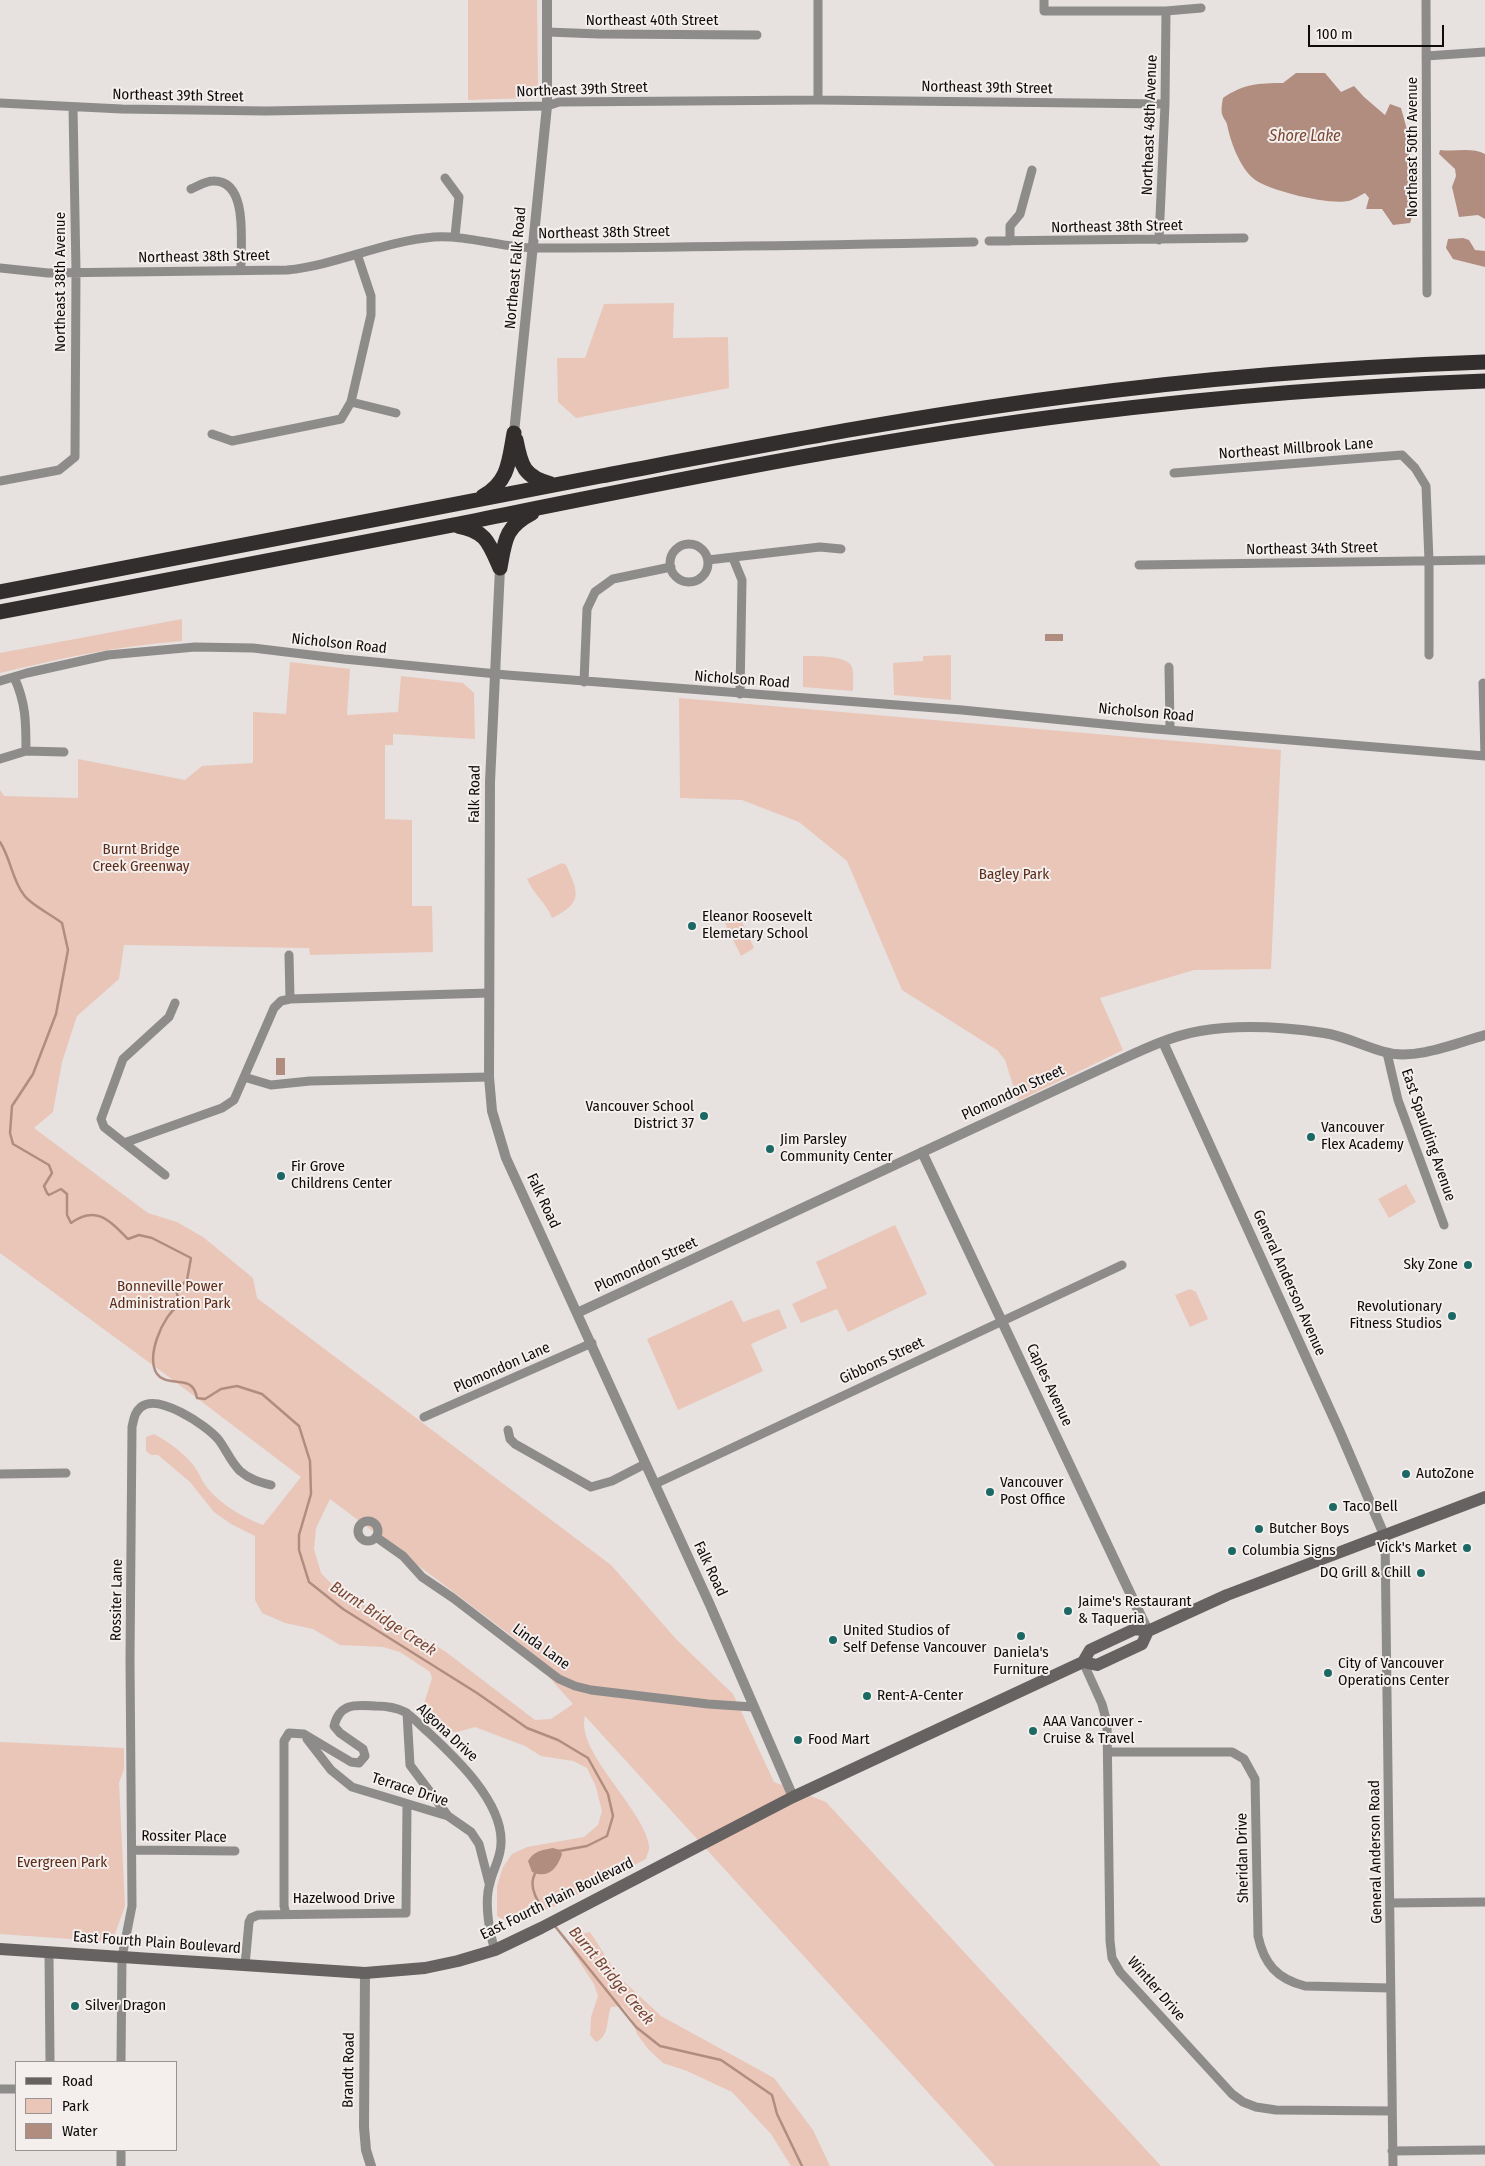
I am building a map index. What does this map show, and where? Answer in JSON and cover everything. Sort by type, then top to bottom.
[{"type":"highway","points":[[0,592],[555,484],[853,429],[1066,396],[1285,374],[1485,362]]},
{"type":"highway","points":[[0,612],[863,446],[1043,418],[1265,395],[1485,381]]},
{"type":"highway","points":[[514,433],[519,458],[524,468],[532,477],[555,484]]},
{"type":"highway","points":[[475,500],[494,490],[503,479],[508,465],[514,433]]},
{"type":"highway","points":[[500,568],[505,540],[510,528],[544,506]]},
{"type":"highway","points":[[454,525],[476,531],[486,538],[500,568]]},
{"type":"main road","name":"East Fourth Plain Boulevard","points":[[0,1949],[365,1973],[425,1968],[495,1950],[793,1797],[1083,1662],[1090,1650],[1135,1629],[1148,1631],[1227,1596],[1385,1537],[1485,1497]]},
{"type":"street","name":"Northeast Falk Road","points":[[514,433],[547,106],[547,0]]},
{"type":"street","points":[[818,0],[818,100]]},
{"type":"street","points":[[1044,0],[1044,11],[1166,11],[1201,8]]},
{"type":"street","name":"Northeast 50th Avenue","points":[[1426,0],[1427,294]]},
{"type":"street","name":"Northeast 48th Avenue","points":[[1159,240],[1165,104],[1166,11]]},
{"type":"street","name":"Northeast 40th Street","points":[[547,32],[580,34],[756,35]]},
{"type":"street","points":[[1426,56],[1485,52]]},
{"type":"street","name":"Northeast 39th Street","points":[[0,103],[73,107],[266,111],[547,106],[558,102],[818,100],[1165,104]]},
{"type":"street","name":"Northeast 38th Avenue","points":[[0,481],[59,470],[75,457],[76,272],[73,107]]},
{"type":"street","points":[[1010,241],[1010,226],[1020,214],[1032,170]]},
{"type":"street","points":[[445,178],[458,197],[456,236]]},
{"type":"street","points":[[191,189],[211,181],[221,182],[234,192],[240,206],[240,270]]},
{"type":"street","name":"Northeast 38th Street","points":[[0,268],[48,274],[307,268],[404,242],[433,237],[456,236],[532,248],[974,242]]},
{"type":"street","name":"Northeast 38th Street","points":[[989,241],[1244,238]]},
{"type":"street","points":[[212,434],[232,441],[340,419],[351,402],[371,315],[371,296],[356,254]]},
{"type":"street","points":[[351,402],[396,413]]},
{"type":"street","name":"Northeast Millbrook Lane","points":[[1174,472],[1402,455],[1415,468],[1426,486],[1429,561]]},
{"type":"street","points":[[687,545],[701,549],[708,560],[703,576],[690,582],[677,578],[670,567],[670,559],[673,553],[679,547],[687,545]]},
{"type":"street","points":[[708,560],[820,547],[841,549]]},
{"type":"street","points":[[733,558],[742,580],[740,694]]},
{"type":"street","name":"Northeast 34th Street","points":[[1139,565],[1485,560]]},
{"type":"street","points":[[1429,561],[1429,655]]},
{"type":"street","points":[[584,682],[587,608],[595,592],[613,579],[670,567]]},
{"type":"street","name":"Falk Road","points":[[500,568],[490,782],[489,1077],[492,1111],[502,1146],[592,1343],[644,1464],[710,1605],[793,1797]]},
{"type":"street","name":"Nicholson Road","points":[[0,681],[108,655],[195,648],[253,648],[584,682],[1170,728],[1485,756]]},
{"type":"street","points":[[1169,667],[1170,728]]},
{"type":"street","points":[[14,677],[26,712],[26,751]]},
{"type":"street","points":[[1483,683],[1485,756]]},
{"type":"street","points":[[0,759],[26,751],[64,752]]},
{"type":"street","points":[[288,956],[290,999]]},
{"type":"street","points":[[124,1143],[222,1108],[234,1100],[274,1008],[281,1001],[290,999],[490,993]]},
{"type":"street","points":[[165,1175],[104,1127],[101,1114],[123,1059],[169,1017],[175,1003]]},
{"type":"street","name":"Plomondon Street","points":[[578,1313],[1162,1042],[1198,1031],[1265,1027],[1328,1033],[1387,1053],[1416,1054],[1485,1035]]},
{"type":"street","name":"General Anderson Avenue","points":[[1162,1042],[1348,1450],[1385,1537]]},
{"type":"street","name":"East Spaulding Avenue","points":[[1387,1053],[1398,1100],[1444,1225]]},
{"type":"street","points":[[244,1077],[271,1085],[310,1081],[489,1077]]},
{"type":"street","name":"Caples Avenue","points":[[922,1152],[1148,1631]]},
{"type":"street","name":"Gibbons Street","points":[[655,1484],[1122,1265]]},
{"type":"street","name":"Plomondon Lane","points":[[424,1417],[592,1343]]},
{"type":"street","name":"Rossiter Lane","points":[[121,2061],[122,1957],[124,1942],[132,1917],[130,1660],[132,1428],[135,1414],[142,1406],[151,1402],[174,1408],[201,1423],[218,1439],[230,1460],[241,1472],[255,1482],[271,1485]]},
{"type":"street","points":[[508,1430],[510,1439],[515,1444],[584,1485],[591,1486],[612,1481],[644,1464]]},
{"type":"street","points":[[0,1474],[66,1473]]},
{"type":"street","name":"Linda Lane","points":[[376,1536],[403,1556],[422,1576],[559,1679],[591,1690],[708,1704],[753,1707]]},
{"type":"street","name":"General Anderson Road","points":[[1385,1537],[1393,2166]]},
{"type":"street","name":"Wintler Drive","points":[[1083,1662],[1102,1704],[1107,1723],[1109,1752],[1110,1941],[1112,1958],[1120,1972],[1232,2094],[1243,2102],[1256,2107],[1276,2110],[1392,2111]]},
{"type":"street","name":"Algona Drive","points":[[304,1734],[351,1762],[359,1764],[365,1756],[363,1749],[340,1733],[334,1726],[337,1716],[353,1704],[391,1706],[407,1713],[464,1766],[477,1782],[494,1814],[502,1842],[499,1859],[489,1884],[490,1935],[495,1950]]},
{"type":"street","points":[[407,1713],[410,1765],[448,1816]]},
{"type":"street","points":[[286,1914],[284,1906],[284,1741],[289,1733],[304,1734]]},
{"type":"street","name":"Terrace Drive","points":[[304,1734],[331,1770],[352,1786],[448,1816],[471,1832],[479,1844],[489,1884]]},
{"type":"street","name":"Sheridan Drive","points":[[1109,1752],[1232,1752],[1244,1759],[1255,1779],[1258,1936],[1262,1953],[1277,1973],[1292,1983],[1305,1986],[1390,1988]]},
{"type":"street","name":"Hazelwood Drive","points":[[245,1965],[251,1918],[286,1914],[406,1913],[407,1804]]},
{"type":"street","name":"Rossiter Place","points":[[132,1850],[235,1851]]},
{"type":"street","points":[[1390,1903],[1485,1902]]},
{"type":"street","points":[[49,1953],[50,2061]]},
{"type":"street","name":"Brandt Road","points":[[365,1973],[364,2127],[366,2150],[371,2166]]},
{"type":"street","points":[[0,2089],[15,2089]]},
{"type":"street","points":[[1392,2151],[1485,2150]]},
{"type":"street","points":[[121,2151],[121,2166]]},
{"type":"green space","points":[[468,0],[537,0],[538,86],[527,98],[468,100]]},
{"type":"green space","points":[[674,303],[673,338],[728,337],[729,388],[576,418],[558,402],[557,358],[585,358],[604,304]]},
{"type":"green space","points":[[182,619],[182,641],[90,653],[0,673],[0,653]]},
{"type":"green space","points":[[951,655],[951,700],[894,695],[893,663],[923,661],[923,656]]},
{"type":"green space","points":[[803,656],[837,658],[849,663],[853,669],[853,691],[803,687]]},
{"type":"green space","points":[[290,662],[350,669],[347,715],[398,712],[401,676],[463,683],[474,693],[475,739],[393,734],[393,745],[385,745],[385,819],[412,820],[412,906],[432,906],[433,952],[310,955],[309,948],[124,945],[119,979],[77,1016],[62,1062],[53,1112],[34,1128],[148,1213],[177,1222],[203,1237],[253,1278],[257,1298],[611,1565],[676,1639],[733,1694],[774,1782],[826,1802],[1161,2166],[995,2166],[585,1716],[585,1730],[590,1746],[644,1830],[649,1847],[646,1859],[558,1905],[510,1923],[497,1916],[497,1886],[503,1867],[512,1854],[527,1847],[584,1837],[598,1825],[602,1811],[596,1787],[587,1768],[573,1761],[541,1756],[525,1746],[475,1727],[457,1732],[439,1733],[429,1725],[421,1713],[432,1678],[430,1672],[400,1652],[383,1647],[340,1645],[313,1629],[285,1623],[262,1613],[255,1600],[255,1536],[231,1524],[214,1512],[190,1482],[158,1455],[151,1455],[146,1451],[146,1437],[154,1434],[172,1445],[189,1460],[208,1489],[215,1496],[238,1513],[263,1525],[301,1477],[0,1253],[0,790],[4,796],[78,798],[78,759],[185,780],[202,766],[253,763],[253,712],[286,714]],"holes":[[[330,1499],[513,1637],[573,1704],[551,1719],[535,1720],[446,1652],[400,1624],[339,1592],[321,1573],[314,1549],[316,1528]]]},
{"type":"green space","name":"Bagley Park","points":[[679,698],[1281,750],[1271,969],[1194,970],[1100,998],[1123,1050],[1018,1101],[1005,1060],[997,1050],[902,990],[847,861],[799,822],[742,800],[680,798]]},
{"type":"green space","points":[[562,863],[566,865],[574,883],[575,896],[569,907],[552,918],[527,879]]},
{"type":"green space","points":[[735,913],[739,915],[754,948],[741,956],[723,919]]},
{"type":"green space","points":[[1406,1184],[1416,1202],[1389,1218],[1378,1199]]},
{"type":"green space","points":[[895,1225],[927,1294],[848,1332],[837,1309],[801,1323],[792,1304],[827,1288],[816,1262]]},
{"type":"green space","points":[[1190,1289],[1196,1292],[1208,1319],[1190,1327],[1175,1295]]},
{"type":"green space","points":[[732,1300],[743,1322],[779,1309],[787,1328],[751,1344],[763,1371],[678,1410],[647,1339]]},
{"type":"green space","name":"Evergreen Park","points":[[0,1742],[124,1748],[124,1769],[119,1783],[125,1906],[112,1942],[0,1934]]},
{"type":"green space","points":[[590,1932],[619,1977],[661,2016],[774,2078],[813,2130],[830,2166],[791,2166],[771,2134],[732,2092],[687,2071],[663,2063],[648,2049],[637,2034],[632,2019],[622,2006],[611,2007],[604,2036],[596,2042],[590,2035],[591,2017],[598,1996],[594,1984],[571,1949],[572,1940],[577,1935]]},
{"type":"water","name":"Shore Lake","points":[[1296,73],[1325,73],[1341,92],[1354,86],[1385,115],[1390,104],[1401,108],[1409,137],[1409,185],[1414,210],[1410,223],[1393,225],[1382,209],[1366,209],[1369,198],[1365,193],[1348,201],[1339,202],[1314,199],[1262,184],[1254,179],[1244,168],[1233,146],[1222,114],[1223,98],[1230,93],[1252,85],[1283,83]]},
{"type":"water","points":[[1440,150],[1469,150],[1485,154],[1485,219],[1478,215],[1459,217],[1452,187],[1456,176],[1455,169],[1439,154]]},
{"type":"water","points":[[1463,238],[1469,240],[1475,250],[1485,251],[1485,267],[1453,259],[1446,248],[1448,239]]},
{"type":"water","points":[[1045,634],[1063,634],[1063,641],[1045,641]]},
{"type":"water","points":[[276,1058],[285,1058],[285,1075],[276,1075]]},
{"type":"water","points":[[553,1848],[560,1850],[562,1854],[555,1868],[543,1874],[532,1872],[528,1861],[530,1858],[545,1849]]},
{"type":"waterway","name":"Burnt Bridge Creek","points":[[0,842],[17,883],[27,899],[62,923],[68,950],[56,1014],[33,1074],[12,1106],[10,1133],[13,1144],[49,1165],[52,1173],[44,1186],[49,1195],[61,1189],[67,1194],[67,1215],[71,1223],[88,1215],[102,1217],[115,1226],[128,1239],[139,1235],[152,1238],[191,1258],[187,1280],[176,1290],[180,1305],[167,1318],[157,1339],[153,1361],[155,1370],[165,1380],[187,1383],[195,1391],[197,1398],[205,1399],[221,1389],[237,1386],[262,1394],[299,1426],[310,1461],[311,1494],[299,1535],[299,1550],[309,1582],[343,1609],[477,1693],[527,1728],[558,1740],[588,1758],[608,1794],[613,1816],[607,1836],[587,1846],[559,1851]]},
{"type":"waterway","name":"Burnt Bridge Creek","points":[[536,1872],[533,1886],[535,1896],[543,1909]]},
{"type":"waterway","name":"Burnt Bridge Creek","points":[[554,1925],[636,2027],[660,2046],[721,2060],[772,2095],[777,2114],[802,2166]]},
{"type":"place","name":"Eleanor Roosevelt Elemetary School","points":[[692,926]]},
{"type":"place","name":"Vancouver School District 37","points":[[704,1116]]},
{"type":"place","name":"Vancouver Flex Academy","points":[[1311,1137]]},
{"type":"place","name":"Jim Parsley Community Center","points":[[770,1149]]},
{"type":"place","name":"Fir Grove Childrens Center","points":[[281,1176]]},
{"type":"place","name":"Sky Zone","points":[[1468,1265]]},
{"type":"place","name":"Revolutionary Fitness Studios","points":[[1452,1316]]},
{"type":"place","name":"AutoZone","points":[[1406,1474]]},
{"type":"place","name":"Vancouver Post Office","points":[[990,1492]]},
{"type":"place","name":"Taco Bell","points":[[1333,1507]]},
{"type":"place","name":"Butcher Boys","points":[[1259,1529]]},
{"type":"place","name":"Vick's Market","points":[[1467,1548]]},
{"type":"place","name":"Columbia Signs","points":[[1232,1551]]},
{"type":"place","name":"DQ Grill & Chill","points":[[1421,1573]]},
{"type":"place","name":"Jaime's Restaurant & Taqueria","points":[[1068,1611]]},
{"type":"place","name":"Daniela's Furniture","points":[[1021,1636]]},
{"type":"place","name":"United Studios of Self Defense Vancouver","points":[[833,1640]]},
{"type":"place","name":"City of Vancouver Operations Center","points":[[1328,1673]]},
{"type":"place","name":"Rent-A-Center","points":[[867,1696]]},
{"type":"place","name":"AAA Vancouver - Cruise & Travel","points":[[1033,1731]]},
{"type":"place","name":"Food Mart","points":[[798,1740]]},
{"type":"place","name":"Silver Dragon","points":[[75,2006]]},
{"type":"park label","name":"Burnt Bridge Creek Greenway","points":[[141,858]]},
{"type":"park label","name":"Bonneville Power Administration Park","points":[[170,1296]]}]
